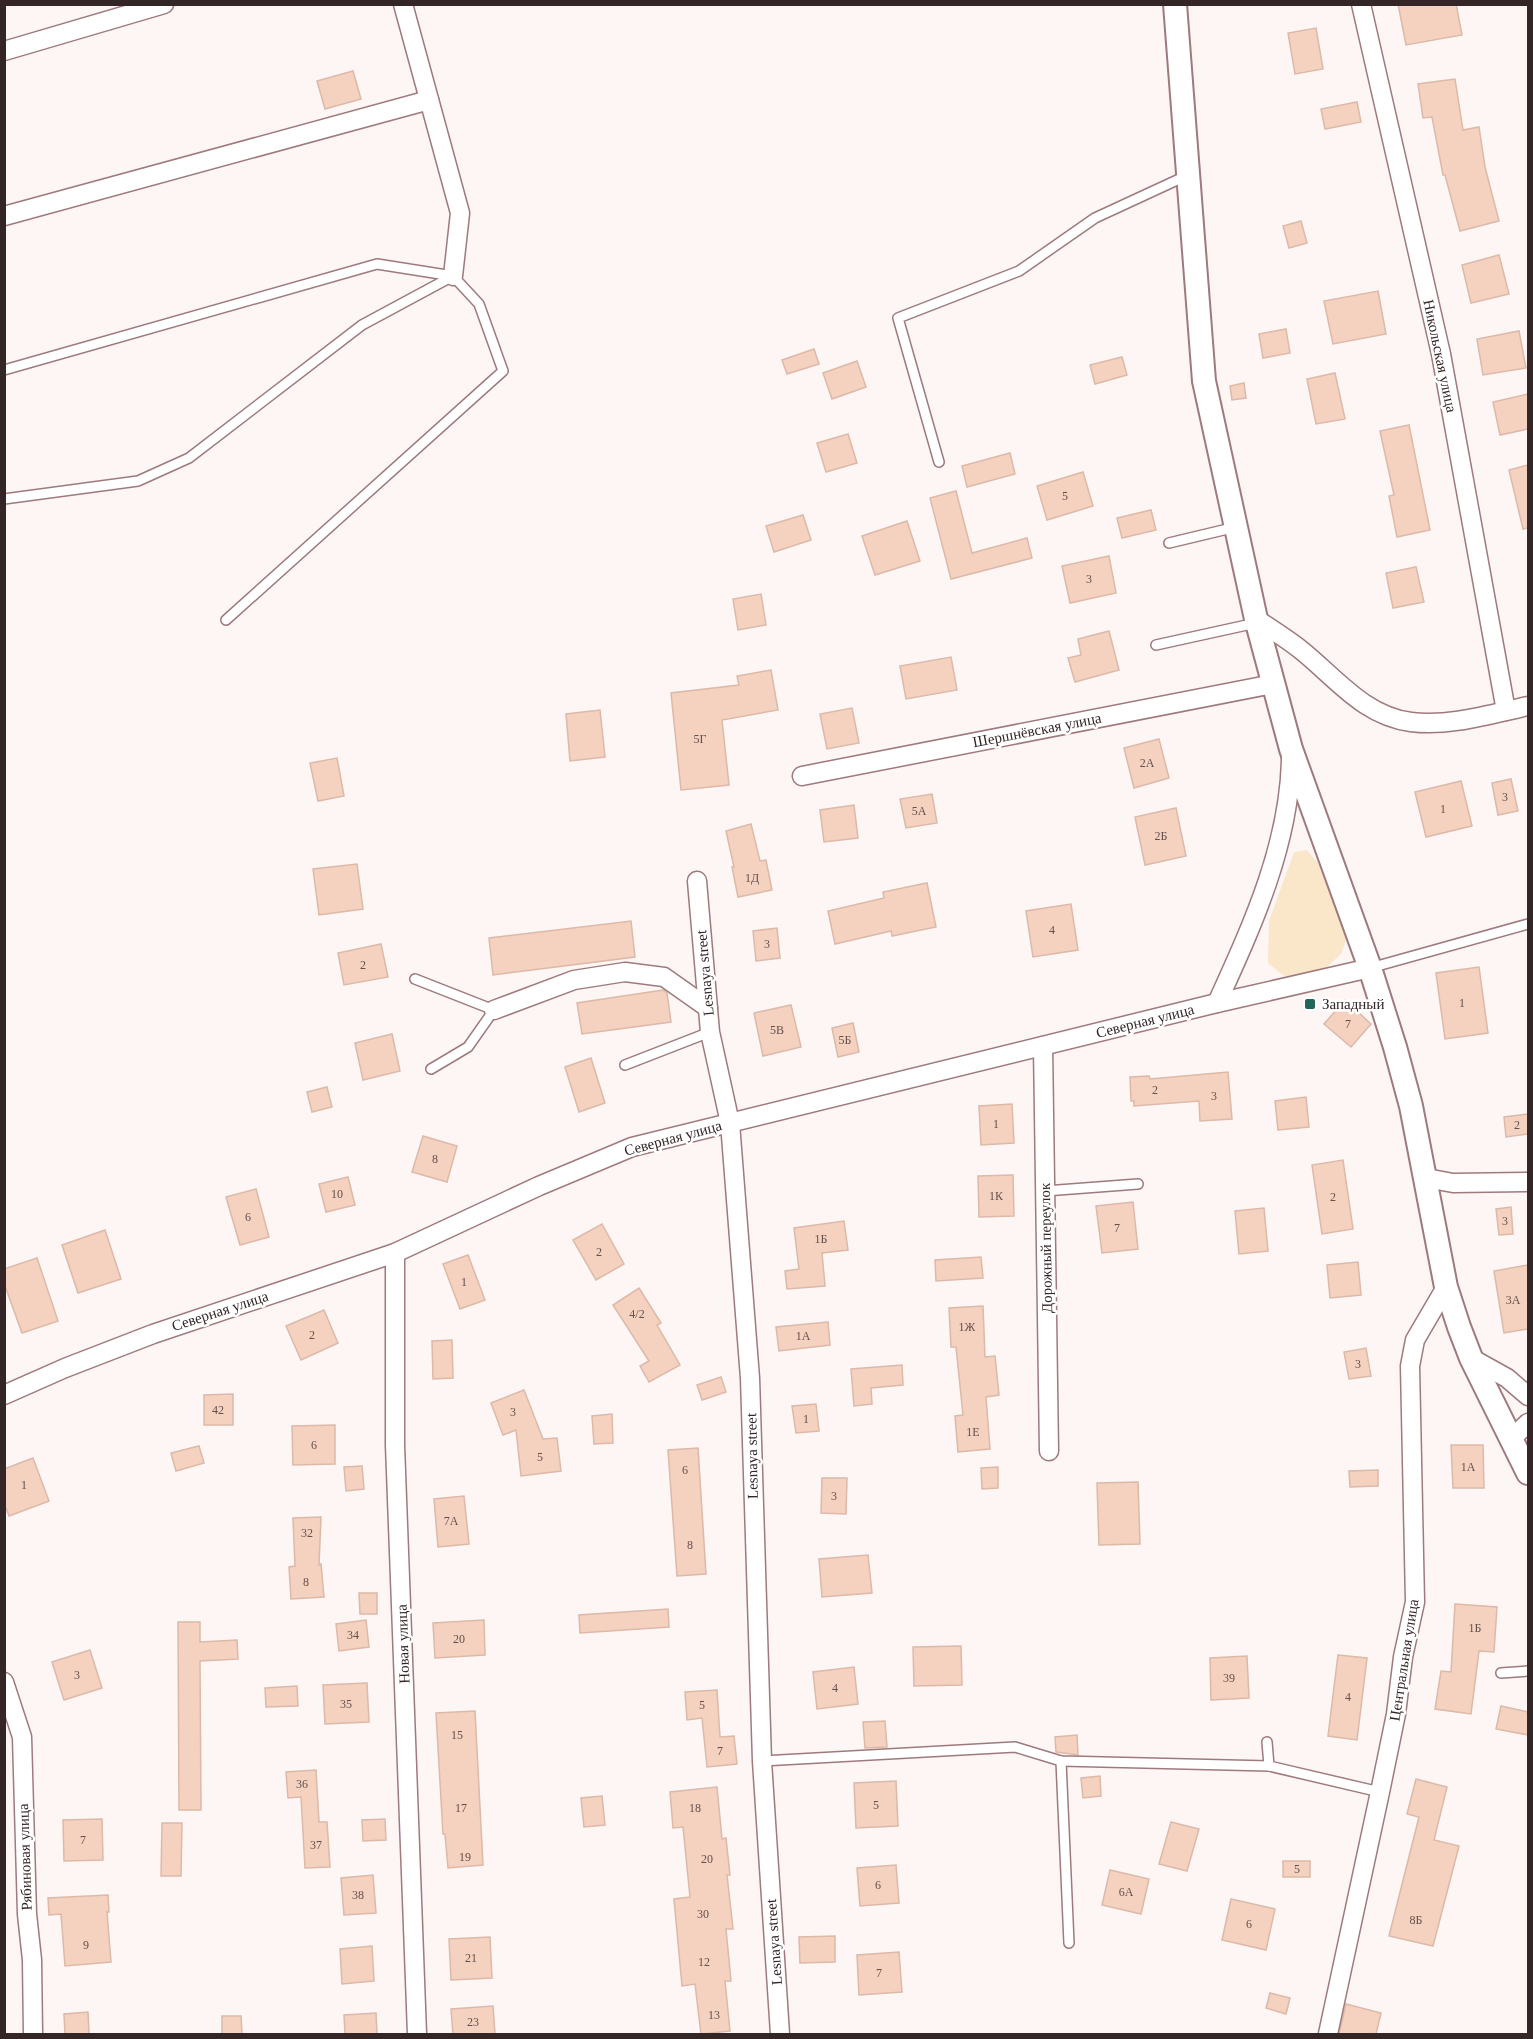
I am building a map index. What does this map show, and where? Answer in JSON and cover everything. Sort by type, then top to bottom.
[{"type":"street","points":[[4,51],[164,4]]},
{"type":"street","points":[[403,4],[460,213],[453,276]]},
{"type":"street","points":[[1175,4],[1204,381],[1256,621],[1291,749],[1370,968],[1398,1057],[1411,1106],[1446,1287],[1471,1358],[1520,1431],[1528,1473]]},
{"type":"street","name":"Никольская улица","points":[[1361,4],[1442,354],[1506,711]]},
{"type":"street","points":[[4,216],[429,100]]},
{"type":"street","points":[[1256,621],[1301,649],[1360,702],[1386,716],[1411,722],[1445,722],[1528,706]]},
{"type":"street","name":"Шершнёвская улица","points":[[802,776],[1273,684]]},
{"type":"street","points":[[1217,1003],[1252,925],[1282,832],[1290,787],[1291,749]]},
{"type":"street","name":"Lesnaya street","points":[[697,881],[710,1032],[730,1123],[750,1378],[762,1761],[780,2034]]},
{"type":"street","name":"Северная улица","points":[[4,1395],[65,1368],[153,1334],[395,1253],[539,1186],[632,1147],[1217,1003],[1370,968]]},
{"type":"street","points":[[494,1010],[574,980],[625,972],[664,976],[708,1008]]},
{"type":"street","name":"Дорожный переулок","points":[[1043,1046],[1050,1451]]},
{"type":"street","points":[[1426,1178],[1453,1183],[1528,1182]]},
{"type":"street","name":"Новая улица","points":[[395,1253],[395,1445],[417,2034]]},
{"type":"street","name":"Центральная улица","points":[[1328,2034],[1396,1714],[1403,1657],[1416,1602],[1410,1366],[1415,1340],[1446,1287]]},
{"type":"street","points":[[1471,1358],[1507,1378],[1528,1396]]},
{"type":"street","name":"Рябиновая улица","points":[[4,1682],[22,1737],[33,2034]]},
{"type":"lane","points":[[939,462],[898,318],[1019,271],[1095,218],[1188,175]]},
{"type":"lane","points":[[4,370],[377,264],[453,276],[479,304],[503,371],[226,620]]},
{"type":"lane","points":[[4,499],[138,482],[189,458],[362,325],[453,276]]},
{"type":"lane","points":[[1169,543],[1236,527]]},
{"type":"lane","points":[[1156,645],[1256,621]]},
{"type":"lane","points":[[1370,968],[1528,924]]},
{"type":"lane","points":[[415,979],[494,1010],[468,1047],[430,1069]]},
{"type":"lane","points":[[625,1065],[710,1032]]},
{"type":"lane","points":[[1045,1191],[1138,1184]]},
{"type":"lane","points":[[1501,1673],[1528,1671]]},
{"type":"lane","points":[[1268,1742],[1269,1766]]},
{"type":"lane","points":[[762,1761],[1015,1747],[1061,1761],[1269,1766],[1380,1792]]},
{"type":"lane","points":[[1061,1761],[1069,1942]]},
{"type":"shaded area","points":[[1307,850],[1325,872],[1347,938],[1341,954],[1319,974],[1284,976],[1268,963],[1269,921],[1294,852]]},
{"type":"building","points":[[1398,4],[1456,4],[1462,35],[1406,45]]},
{"type":"building","points":[[1316,28],[1323,69],[1295,74],[1288,33]]},
{"type":"building","points":[[353,71],[361,99],[325,109],[317,81]]},
{"type":"building","points":[[1455,79],[1463,130],[1479,127],[1485,167],[1499,221],[1460,231],[1445,175],[1443,175],[1432,117],[1423,118],[1418,84]]},
{"type":"building","points":[[1357,102],[1361,122],[1325,129],[1321,109]]},
{"type":"building","points":[[1301,221],[1307,243],[1289,248],[1283,226]]},
{"type":"building","points":[[1499,255],[1509,294],[1471,303],[1462,265]]},
{"type":"building","points":[[1378,291],[1386,334],[1333,344],[1324,301]]},
{"type":"building","points":[[1286,329],[1290,353],[1263,358],[1259,334]]},
{"type":"building","points":[[1519,331],[1526,368],[1483,375],[1477,339]]},
{"type":"building","points":[[814,349],[819,364],[787,374],[782,360]]},
{"type":"building","points":[[1122,357],[1127,375],[1095,384],[1090,365]]},
{"type":"building","points":[[857,361],[866,387],[832,399],[823,373]]},
{"type":"building","points":[[1335,373],[1345,419],[1316,424],[1307,379]]},
{"type":"building","points":[[1244,383],[1246,398],[1232,400],[1230,386]]},
{"type":"building","points":[[1528,394],[1528,429],[1500,435],[1493,402]]},
{"type":"building","points":[[1409,425],[1430,530],[1397,537],[1389,496],[1394,495],[1380,431]]},
{"type":"building","points":[[848,434],[857,463],[826,472],[817,443]]},
{"type":"building","points":[[1010,453],[1015,474],[967,487],[962,466]]},
{"type":"building","points":[[1528,465],[1528,528],[1523,529],[1509,470]]},
{"type":"building","points":[[1083,472],[1093,506],[1047,520],[1037,486]]},
{"type":"building","points":[[956,491],[972,553],[1027,538],[1032,558],[951,579],[930,498]]},
{"type":"building","points":[[1151,510],[1156,530],[1122,538],[1117,518]]},
{"type":"building","points":[[803,515],[811,540],[774,552],[766,526]]},
{"type":"building","points":[[907,521],[920,561],[875,575],[862,536]]},
{"type":"building","points":[[1109,556],[1116,593],[1070,603],[1062,566]]},
{"type":"building","points":[[1416,567],[1424,602],[1393,608],[1386,573]]},
{"type":"building","points":[[761,594],[766,625],[738,630],[733,599]]},
{"type":"building","points":[[1109,631],[1119,670],[1075,682],[1068,658],[1081,655],[1078,639]]},
{"type":"building","points":[[951,657],[957,690],[906,699],[900,666]]},
{"type":"building","points":[[771,670],[778,710],[722,720],[729,785],[681,790],[671,693],[739,685],[737,676]]},
{"type":"building","points":[[852,708],[859,743],[827,749],[820,714]]},
{"type":"building","points":[[600,710],[605,757],[570,761],[566,714]]},
{"type":"building","points":[[1159,739],[1169,778],[1134,788],[1124,748]]},
{"type":"building","points":[[337,758],[344,796],[318,801],[310,763]]},
{"type":"building","points":[[1511,779],[1518,811],[1498,815],[1492,783]]},
{"type":"building","points":[[1461,781],[1472,826],[1426,837],[1415,792]]},
{"type":"building","points":[[932,794],[937,823],[906,828],[900,799]]},
{"type":"building","points":[[854,805],[858,838],[824,842],[820,810]]},
{"type":"building","points":[[1176,808],[1186,856],[1145,865],[1135,817]]},
{"type":"building","points":[[751,824],[760,861],[766,860],[772,890],[738,897],[726,831]]},
{"type":"building","points":[[357,864],[363,909],[319,915],[313,869]]},
{"type":"building","points":[[927,883],[936,927],[892,936],[891,931],[835,944],[828,911],[884,898],[883,892]]},
{"type":"building","points":[[1071,904],[1078,950],[1033,957],[1026,911]]},
{"type":"building","points":[[631,921],[635,957],[493,975],[489,938]]},
{"type":"building","points":[[777,928],[780,958],[756,961],[753,931]]},
{"type":"building","points":[[381,944],[388,977],[344,985],[338,953]]},
{"type":"building","points":[[1479,967],[1488,1033],[1445,1039],[1436,973]]},
{"type":"building","points":[[663,990],[667,993],[671,1022],[582,1034],[577,1003]]},
{"type":"building","points":[[1345,1000],[1371,1024],[1351,1047],[1324,1024]]},
{"type":"building","points":[[791,1005],[801,1047],[763,1056],[754,1013]]},
{"type":"building","points":[[853,1023],[859,1052],[838,1057],[832,1028]]},
{"type":"building","points":[[392,1034],[400,1071],[363,1080],[355,1043]]},
{"type":"building","points":[[591,1058],[605,1103],[579,1112],[565,1067]]},
{"type":"building","points":[[1228,1072],[1232,1119],[1200,1121],[1199,1101],[1134,1106],[1134,1101],[1131,1101],[1130,1077],[1149,1076],[1150,1079]]},
{"type":"building","points":[[327,1087],[332,1107],[312,1112],[307,1092]]},
{"type":"building","points":[[1306,1097],[1309,1127],[1278,1130],[1275,1101]]},
{"type":"building","points":[[1012,1104],[1014,1143],[981,1145],[979,1106]]},
{"type":"building","points":[[1528,1114],[1528,1134],[1506,1137],[1504,1117]]},
{"type":"building","points":[[423,1136],[457,1146],[447,1182],[412,1172]]},
{"type":"building","points":[[1343,1160],[1353,1229],[1322,1234],[1312,1165]]},
{"type":"building","points":[[1013,1175],[1014,1216],[979,1217],[978,1176]]},
{"type":"building","points":[[348,1177],[355,1205],[326,1212],[319,1184]]},
{"type":"building","points":[[256,1189],[269,1237],[240,1245],[226,1197]]},
{"type":"building","points":[[1133,1202],[1138,1249],[1102,1253],[1096,1206]]},
{"type":"building","points":[[1511,1207],[1513,1234],[1499,1235],[1496,1209]]},
{"type":"building","points":[[1264,1208],[1268,1251],[1239,1254],[1235,1211]]},
{"type":"building","points":[[844,1221],[848,1250],[822,1253],[825,1286],[787,1289],[785,1271],[799,1269],[794,1228]]},
{"type":"building","points":[[602,1224],[624,1264],[596,1280],[573,1240]]},
{"type":"building","points":[[105,1230],[121,1279],[78,1293],[62,1245]]},
{"type":"building","points":[[468,1255],[485,1300],[460,1309],[443,1264]]},
{"type":"building","points":[[981,1257],[983,1278],[936,1281],[935,1260]]},
{"type":"building","points":[[37,1258],[58,1321],[22,1333],[4,1283],[4,1269]]},
{"type":"building","points":[[1358,1262],[1361,1295],[1330,1298],[1327,1265]]},
{"type":"building","points":[[1528,1265],[1528,1329],[1504,1333],[1494,1271]]},
{"type":"building","points":[[639,1288],[661,1323],[657,1325],[680,1365],[649,1382],[640,1366],[649,1361],[613,1305]]},
{"type":"building","points":[[983,1306],[985,1357],[995,1356],[999,1395],[986,1397],[990,1449],[958,1452],[955,1416],[963,1415],[956,1347],[951,1347],[949,1308]]},
{"type":"building","points":[[324,1310],[338,1343],[301,1360],[286,1326]]},
{"type":"building","points":[[828,1322],[830,1345],[779,1351],[776,1327]]},
{"type":"building","points":[[452,1340],[453,1378],[433,1379],[432,1341]]},
{"type":"building","points":[[1366,1348],[1371,1376],[1349,1379],[1344,1352]]},
{"type":"building","points":[[902,1365],[903,1385],[871,1388],[872,1404],[854,1406],[851,1369]]},
{"type":"building","points":[[721,1377],[726,1392],[702,1400],[697,1385]]},
{"type":"building","points":[[524,1390],[543,1439],[557,1438],[561,1471],[521,1476],[516,1430],[503,1435],[491,1403]]},
{"type":"building","points":[[233,1394],[233,1425],[204,1425],[204,1395]]},
{"type":"building","points":[[816,1404],[819,1431],[796,1433],[792,1406]]},
{"type":"building","points":[[612,1414],[613,1443],[594,1444],[592,1416]]},
{"type":"building","points":[[335,1425],[335,1464],[293,1465],[292,1426]]},
{"type":"building","points":[[1451,1445],[1483,1445],[1484,1488],[1453,1488]]},
{"type":"building","points":[[199,1446],[204,1463],[176,1471],[171,1453]]},
{"type":"building","points":[[698,1448],[706,1574],[677,1576],[668,1450]]},
{"type":"building","points":[[33,1458],[49,1501],[9,1516],[4,1503],[4,1469]]},
{"type":"building","points":[[362,1466],[364,1489],[346,1491],[344,1467]]},
{"type":"building","points":[[998,1467],[998,1488],[982,1489],[981,1468]]},
{"type":"building","points":[[1378,1470],[1378,1486],[1350,1487],[1349,1471]]},
{"type":"building","points":[[822,1478],[847,1478],[846,1514],[821,1513]]},
{"type":"building","points":[[1138,1482],[1140,1544],[1099,1545],[1097,1483]]},
{"type":"building","points":[[464,1496],[469,1544],[438,1547],[434,1499]]},
{"type":"building","points":[[321,1517],[319,1565],[321,1564],[324,1597],[291,1599],[289,1567],[295,1566],[293,1518]]},
{"type":"building","points":[[868,1555],[872,1593],[822,1597],[819,1559]]},
{"type":"building","points":[[359,1593],[377,1593],[377,1614],[360,1614]]},
{"type":"building","points":[[1455,1604],[1497,1607],[1494,1652],[1479,1651],[1471,1714],[1435,1709],[1441,1671],[1451,1672]]},
{"type":"building","points":[[668,1609],[669,1627],[580,1633],[579,1615]]},
{"type":"building","points":[[366,1620],[369,1647],[339,1651],[336,1624]]},
{"type":"building","points":[[484,1620],[485,1655],[435,1658],[433,1623]]},
{"type":"building","points":[[178,1622],[200,1622],[200,1642],[237,1640],[238,1659],[200,1661],[201,1810],[179,1810]]},
{"type":"building","points":[[961,1646],[962,1685],[914,1686],[913,1647]]},
{"type":"building","points":[[90,1650],[102,1688],[64,1700],[52,1662]]},
{"type":"building","points":[[1338,1655],[1367,1658],[1357,1740],[1328,1736]]},
{"type":"building","points":[[1247,1656],[1249,1698],[1211,1700],[1210,1658]]},
{"type":"building","points":[[854,1667],[858,1704],[817,1709],[813,1672]]},
{"type":"building","points":[[367,1683],[369,1722],[325,1724],[323,1685]]},
{"type":"building","points":[[297,1686],[298,1706],[266,1707],[265,1688]]},
{"type":"building","points":[[717,1690],[720,1737],[734,1736],[737,1764],[707,1767],[702,1718],[687,1720],[685,1692]]},
{"type":"building","points":[[1501,1706],[1528,1712],[1528,1735],[1496,1729]]},
{"type":"building","points":[[475,1711],[483,1865],[448,1868],[445,1834],[443,1834],[436,1713]]},
{"type":"building","points":[[885,1721],[887,1747],[865,1748],[863,1722]]},
{"type":"building","points":[[1077,1735],[1078,1755],[1056,1752],[1055,1737]]},
{"type":"building","points":[[316,1770],[319,1822],[327,1822],[330,1867],[305,1868],[301,1797],[288,1798],[286,1772]]},
{"type":"building","points":[[1100,1776],[1101,1796],[1083,1798],[1081,1778]]},
{"type":"building","points":[[1416,1779],[1447,1787],[1434,1840],[1459,1846],[1433,1946],[1389,1936],[1419,1817],[1407,1814]]},
{"type":"building","points":[[896,1781],[898,1826],[856,1828],[854,1783]]},
{"type":"building","points":[[717,1787],[722,1839],[726,1838],[730,1875],[727,1875],[733,1929],[726,1929],[731,1981],[725,1981],[730,2031],[701,2034],[695,1984],[682,1986],[674,1899],[690,1897],[683,1827],[673,1828],[670,1792]]},
{"type":"building","points":[[602,1796],[605,1825],[584,1827],[581,1798]]},
{"type":"building","points":[[102,1819],[103,1860],[64,1861],[63,1820]]},
{"type":"building","points":[[385,1819],[386,1840],[363,1841],[362,1820]]},
{"type":"building","points":[[1171,1822],[1199,1829],[1187,1871],[1159,1864]]},
{"type":"building","points":[[162,1823],[182,1823],[181,1876],[161,1876]]},
{"type":"building","points":[[1283,1861],[1310,1861],[1310,1877],[1283,1877]]},
{"type":"building","points":[[896,1865],[899,1903],[860,1906],[857,1868]]},
{"type":"building","points":[[1110,1870],[1149,1879],[1141,1914],[1102,1905]]},
{"type":"building","points":[[373,1875],[376,1913],[344,1915],[341,1878]]},
{"type":"building","points":[[108,1895],[111,1962],[65,1966],[61,1914],[49,1915],[48,1898]]},
{"type":"building","points":[[1231,1899],[1275,1909],[1266,1950],[1222,1940]]},
{"type":"building","points":[[835,1936],[835,1962],[800,1963],[799,1937]]},
{"type":"building","points":[[490,1937],[492,1978],[451,1980],[449,1939]]},
{"type":"building","points":[[372,1946],[374,1981],[342,1984],[340,1949]]},
{"type":"building","points":[[899,1952],[902,1992],[859,1995],[857,1955]]},
{"type":"building","points":[[1270,1993],[1290,1998],[1286,2014],[1266,2008]]},
{"type":"building","points":[[1346,2004],[1381,2013],[1376,2034],[1339,2034]]},
{"type":"building","points":[[493,2006],[495,2034],[453,2034],[451,2009]]},
{"type":"building","points":[[88,2012],[89,2034],[65,2034],[64,2014]]},
{"type":"building","points":[[376,2013],[377,2034],[345,2034],[344,2015]]},
{"type":"building","points":[[222,2016],[241,2016],[242,2034],[222,2034]]},
{"type":"place","name":"Западный","points":[[1310,1004]]}]
